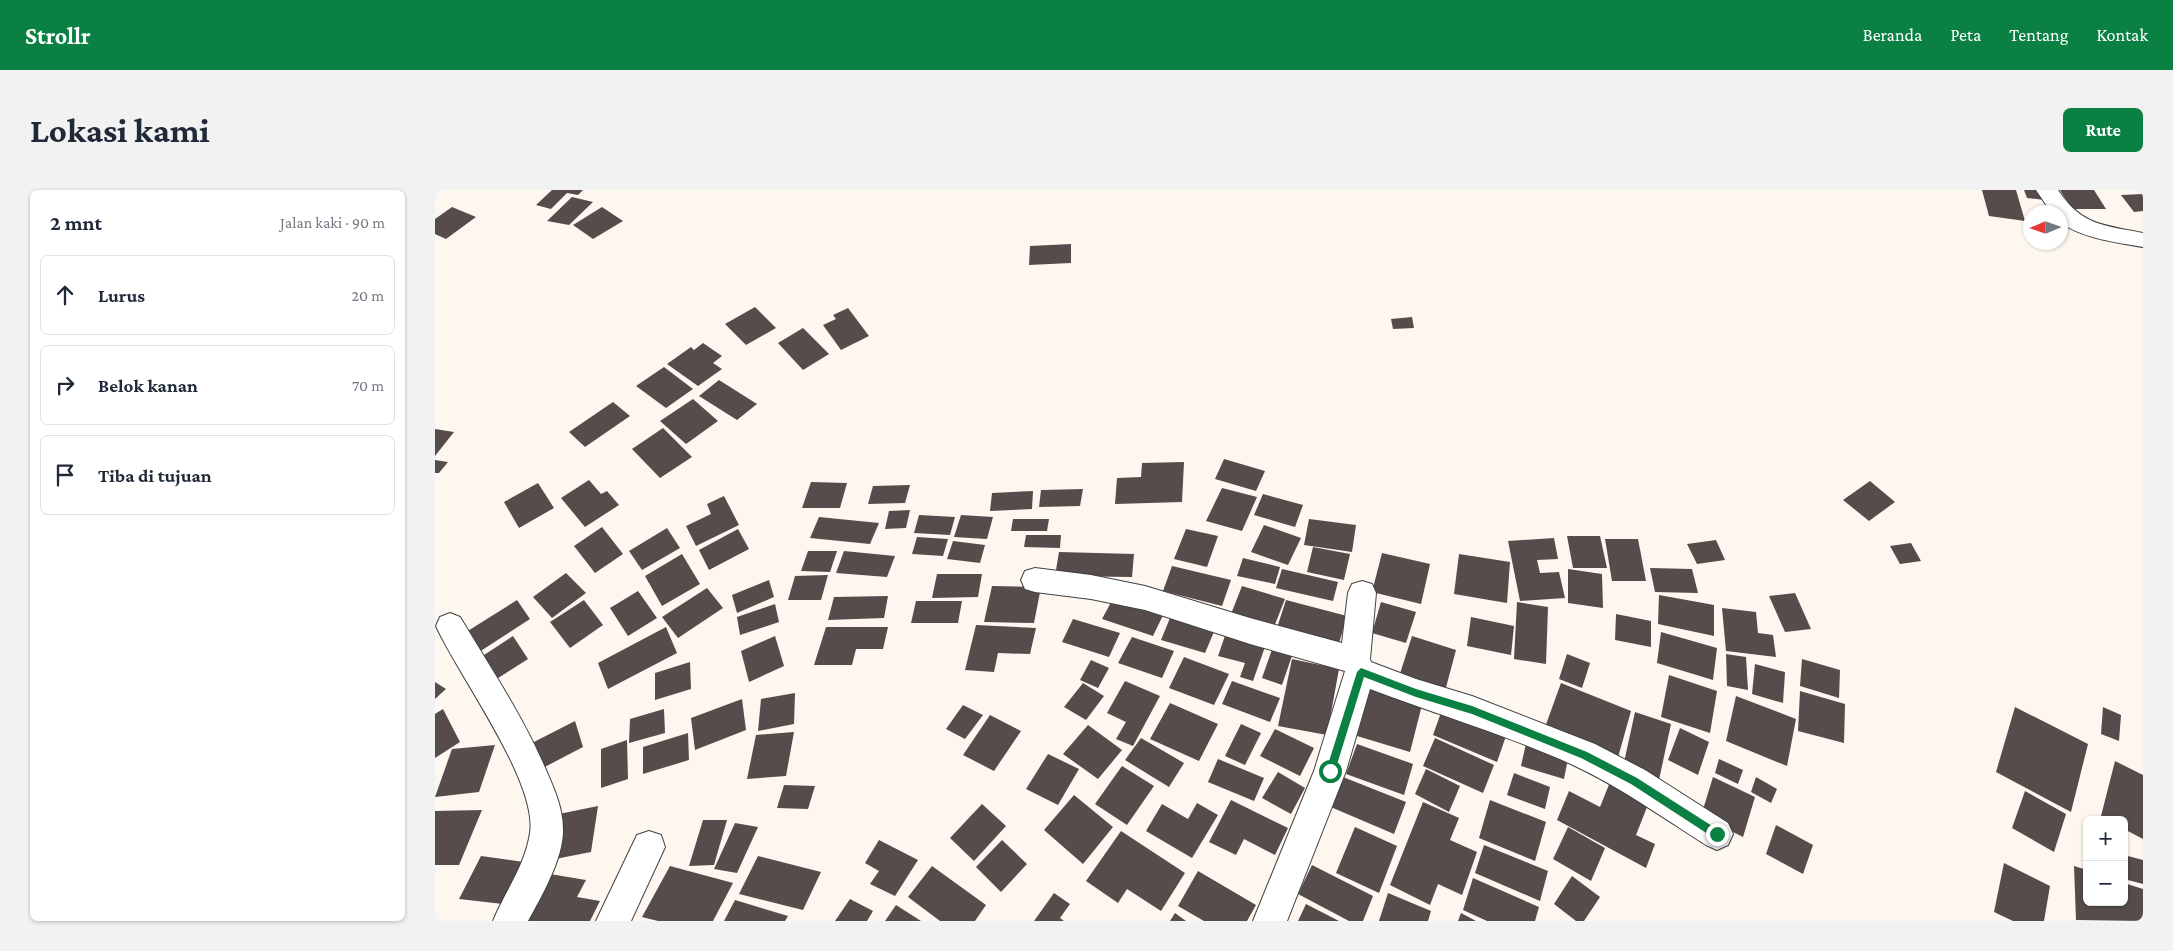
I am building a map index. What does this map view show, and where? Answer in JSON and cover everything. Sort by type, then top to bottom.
[{"type":"street","points":[[2047,190],[2064,213],[2074,222],[2099,232],[2143,240]]},
{"type":"street","points":[[1035,580],[1091,587],[1145,598],[1358,666],[1416,693],[1472,710],[1584,755],[1634,781],[1717,834]]},
{"type":"street","points":[[1270,921],[1330,771],[1358,666],[1362,593]]},
{"type":"street","points":[[450,626],[523,754],[542,797],[547,829],[540,860],[509,921]]},
{"type":"street","points":[[613,921],[649,847]]},
{"type":"building","points":[[552,190],[583,190],[578,195],[567,193],[551,209],[536,205]]},
{"type":"building","points":[[1982,190],[2016,190],[2023,221],[1989,216]]},
{"type":"building","points":[[2024,190],[2041,190],[2045,200],[2027,198]]},
{"type":"building","points":[[2060,190],[2094,190],[2106,209],[2072,209]]},
{"type":"building","points":[[2143,194],[2143,211],[2134,212],[2121,195]]},
{"type":"building","points":[[572,197],[593,202],[569,225],[547,221]]},
{"type":"building","points":[[452,207],[476,217],[446,239],[435,234],[435,219]]},
{"type":"building","points":[[602,207],[623,221],[593,239],[573,225]]},
{"type":"building","points":[[1071,244],[1071,263],[1029,265],[1030,246]]},
{"type":"building","points":[[755,307],[776,328],[746,345],[725,324]]},
{"type":"building","points":[[848,308],[869,336],[841,350],[823,325],[836,319],[833,315]]},
{"type":"building","points":[[1412,317],[1414,328],[1393,329],[1391,319]]},
{"type":"building","points":[[803,328],[829,354],[803,370],[778,343]]},
{"type":"building","points":[[703,343],[722,356],[713,363],[722,369],[698,386],[667,364],[691,347],[694,350]]},
{"type":"building","points":[[664,367],[693,389],[666,408],[636,386]]},
{"type":"building","points":[[719,380],[757,404],[737,420],[699,396]]},
{"type":"building","points":[[693,399],[718,421],[686,444],[660,421]]},
{"type":"building","points":[[613,402],[630,416],[585,447],[569,432]]},
{"type":"building","points":[[663,428],[692,457],[660,478],[632,449]]},
{"type":"building","points":[[435,429],[454,432],[435,456]]},
{"type":"building","points":[[1224,459],[1265,471],[1256,491],[1215,479]]},
{"type":"building","points":[[435,460],[448,462],[439,473],[435,473]]},
{"type":"building","points":[[1184,462],[1182,502],[1115,504],[1117,478],[1141,477],[1142,463]]},
{"type":"building","points":[[589,480],[601,494],[607,491],[619,505],[585,527],[561,498]]},
{"type":"building","points":[[1870,481],[1895,502],[1869,521],[1843,500]]},
{"type":"building","points":[[811,482],[847,483],[840,508],[802,508]]},
{"type":"building","points":[[538,483],[554,508],[519,528],[504,502]]},
{"type":"building","points":[[910,485],[905,503],[868,504],[873,486]]},
{"type":"building","points":[[1222,488],[1257,497],[1242,531],[1206,521]]},
{"type":"building","points":[[1083,489],[1080,506],[1039,507],[1041,490]]},
{"type":"building","points":[[1033,491],[1032,509],[990,511],[992,493]]},
{"type":"building","points":[[1263,494],[1303,505],[1295,527],[1254,515]]},
{"type":"building","points":[[724,496],[739,525],[696,546],[686,526],[711,514],[707,504]]},
{"type":"building","points":[[910,510],[906,528],[885,529],[889,511]]},
{"type":"building","points":[[919,515],[955,517],[950,535],[914,533]]},
{"type":"building","points":[[961,515],[993,517],[987,539],[954,537]]},
{"type":"building","points":[[819,517],[879,523],[870,544],[810,538]]},
{"type":"building","points":[[1013,519],[1049,519],[1047,531],[1011,531]]},
{"type":"building","points":[[1309,519],[1356,525],[1352,552],[1304,545]]},
{"type":"building","points":[[1264,525],[1301,538],[1288,565],[1251,552]]},
{"type":"building","points":[[602,527],[623,554],[595,573],[574,546]]},
{"type":"building","points":[[667,528],[680,548],[642,570],[629,551]]},
{"type":"building","points":[[738,529],[749,549],[709,570],[699,550]]},
{"type":"building","points":[[1186,529],[1218,536],[1207,567],[1174,559]]},
{"type":"building","points":[[1026,535],[1061,535],[1060,548],[1024,547]]},
{"type":"building","points":[[1567,536],[1600,536],[1607,568],[1573,568]]},
{"type":"building","points":[[917,537],[948,539],[943,556],[912,554]]},
{"type":"building","points":[[1554,538],[1558,559],[1537,560],[1540,573],[1559,572],[1565,598],[1520,601],[1508,541]]},
{"type":"building","points":[[1605,539],[1638,539],[1646,581],[1612,581]]},
{"type":"building","points":[[1716,540],[1725,560],[1697,564],[1687,544]]},
{"type":"building","points":[[953,541],[985,545],[980,563],[947,559]]},
{"type":"building","points":[[1911,543],[1921,561],[1900,564],[1890,546]]},
{"type":"building","points":[[1313,547],[1350,554],[1344,580],[1307,572]]},
{"type":"building","points":[[808,551],[837,551],[830,572],[801,571]]},
{"type":"building","points":[[844,551],[895,556],[887,577],[836,573]]},
{"type":"building","points":[[1059,552],[1134,554],[1132,577],[1055,576]]},
{"type":"building","points":[[1382,553],[1430,564],[1421,604],[1372,592]]},
{"type":"building","points":[[682,554],[700,584],[662,606],[645,576]]},
{"type":"building","points":[[1459,554],[1510,562],[1507,603],[1454,594]]},
{"type":"building","points":[[1243,558],[1280,567],[1275,584],[1237,576]]},
{"type":"building","points":[[1172,566],[1231,580],[1222,606],[1163,591]]},
{"type":"building","points":[[1650,568],[1692,569],[1698,593],[1655,592]]},
{"type":"building","points":[[1282,569],[1338,582],[1333,601],[1276,588]]},
{"type":"building","points":[[1568,569],[1602,574],[1603,608],[1568,603]]},
{"type":"building","points":[[566,573],[586,593],[552,618],[533,597]]},
{"type":"building","points":[[937,574],[982,574],[978,597],[932,598]]},
{"type":"building","points":[[828,575],[821,600],[788,600],[795,576]]},
{"type":"building","points":[[769,580],[774,597],[737,613],[732,595]]},
{"type":"building","points":[[992,586],[1041,587],[1034,623],[984,622]]},
{"type":"building","points":[[1242,586],[1285,599],[1274,627],[1231,614]]},
{"type":"building","points":[[707,588],[723,608],[678,638],[662,617]]},
{"type":"building","points":[[638,591],[657,618],[628,636],[610,608]]},
{"type":"building","points":[[1795,593],[1811,629],[1785,632],[1769,596]]},
{"type":"building","points":[[1115,595],[1165,611],[1153,636],[1102,619]]},
{"type":"building","points":[[1659,595],[1714,605],[1714,636],[1658,624]]},
{"type":"building","points":[[888,596],[884,618],[828,620],[834,597]]},
{"type":"building","points":[[517,600],[530,619],[476,654],[463,634]]},
{"type":"building","points":[[584,600],[603,625],[570,648],[550,622]]},
{"type":"building","points":[[1286,600],[1347,616],[1337,650],[1275,634]]},
{"type":"building","points":[[916,601],[962,601],[958,623],[911,623]]},
{"type":"building","points":[[1381,602],[1416,612],[1406,643],[1372,633]]},
{"type":"building","points":[[1517,602],[1548,607],[1546,664],[1514,659]]},
{"type":"building","points":[[775,604],[779,622],[740,635],[737,617]]},
{"type":"building","points":[[1722,608],[1756,612],[1758,633],[1773,635],[1776,657],[1726,651]]},
{"type":"building","points":[[1172,613],[1216,627],[1205,653],[1161,640]]},
{"type":"building","points":[[1616,614],[1651,621],[1651,647],[1615,640]]},
{"type":"building","points":[[1471,617],[1514,626],[1511,655],[1467,646]]},
{"type":"building","points":[[1073,619],[1120,633],[1109,657],[1062,642]]},
{"type":"building","points":[[976,625],[1036,628],[1030,654],[998,653],[994,672],[965,670]]},
{"type":"building","points":[[666,627],[677,653],[608,689],[598,663]]},
{"type":"building","points":[[826,627],[888,627],[883,649],[856,649],[852,665],[814,665]]},
{"type":"building","points":[[1661,632],[1717,648],[1713,680],[1657,663]]},
{"type":"building","points":[[1226,633],[1266,644],[1253,681],[1240,677],[1245,663],[1218,656]]},
{"type":"building","points":[[513,636],[528,659],[495,680],[481,657]]},
{"type":"building","points":[[775,636],[784,666],[749,682],[741,651]]},
{"type":"building","points":[[1412,636],[1456,650],[1444,695],[1398,680]]},
{"type":"building","points":[[1132,637],[1174,651],[1162,678],[1118,663]]},
{"type":"building","points":[[1275,641],[1295,647],[1282,685],[1262,678]]},
{"type":"building","points":[[1567,654],[1590,663],[1582,688],[1559,679]]},
{"type":"building","points":[[1726,654],[1746,657],[1748,690],[1727,686]]},
{"type":"building","points":[[1184,657],[1229,674],[1214,705],[1169,688]]},
{"type":"building","points":[[1292,659],[1339,669],[1327,735],[1278,726]]},
{"type":"building","points":[[1802,659],[1840,670],[1839,698],[1800,686]]},
{"type":"building","points":[[1091,660],[1109,668],[1098,688],[1080,680]]},
{"type":"building","points":[[690,662],[691,689],[655,700],[655,673]]},
{"type":"building","points":[[1755,664],[1785,672],[1783,703],[1752,694]]},
{"type":"building","points":[[1669,675],[1717,691],[1710,733],[1661,717]]},
{"type":"building","points":[[1125,681],[1160,696],[1133,746],[1116,739],[1126,722],[1107,713]]},
{"type":"building","points":[[1232,681],[1280,698],[1270,722],[1222,704]]},
{"type":"building","points":[[435,682],[446,689],[435,699]]},
{"type":"building","points":[[1083,683],[1104,696],[1086,720],[1064,707]]},
{"type":"building","points":[[1561,683],[1631,711],[1617,761],[1544,730]]},
{"type":"building","points":[[1371,686],[1423,701],[1410,752],[1357,736]]},
{"type":"building","points":[[1800,691],[1845,704],[1844,743],[1798,731]]},
{"type":"building","points":[[795,693],[794,724],[758,731],[761,699]]},
{"type":"building","points":[[1736,696],[1796,719],[1787,766],[1726,741]]},
{"type":"building","points":[[742,699],[746,730],[695,750],[691,718]]},
{"type":"building","points":[[1170,703],[1218,724],[1199,761],[1150,739]]},
{"type":"building","points":[[1444,704],[1508,730],[1497,762],[1433,735]]},
{"type":"building","points":[[963,705],[983,715],[965,739],[946,729]]},
{"type":"building","points":[[2015,707],[2088,744],[2071,812],[1996,772]]},
{"type":"building","points":[[2103,707],[2121,715],[2119,741],[2101,734]]},
{"type":"building","points":[[443,709],[460,742],[435,758],[435,714]]},
{"type":"building","points":[[664,709],[665,733],[629,743],[630,719]]},
{"type":"building","points":[[1635,712],[1671,724],[1659,780],[1623,767]]},
{"type":"building","points":[[990,715],[1021,731],[994,771],[963,755]]},
{"type":"building","points":[[575,721],[583,747],[539,770],[532,743]]},
{"type":"building","points":[[1241,724],[1261,733],[1245,765],[1225,756]]},
{"type":"building","points":[[1088,725],[1122,750],[1098,779],[1063,754]]},
{"type":"building","points":[[1680,728],[1709,742],[1698,775],[1668,760]]},
{"type":"building","points":[[1275,729],[1314,748],[1300,776],[1260,756]]},
{"type":"building","points":[[794,732],[786,776],[747,779],[756,735]]},
{"type":"building","points":[[688,733],[689,760],[643,774],[643,747]]},
{"type":"building","points":[[1141,738],[1184,763],[1169,787],[1125,760]]},
{"type":"building","points":[[1435,738],[1494,765],[1483,793],[1423,766]]},
{"type":"building","points":[[1527,739],[1569,753],[1564,779],[1521,766]]},
{"type":"building","points":[[627,740],[628,779],[601,788],[601,749]]},
{"type":"building","points":[[1357,744],[1413,764],[1404,795],[1346,774]]},
{"type":"building","points":[[495,745],[479,792],[435,797],[452,749]]},
{"type":"building","points":[[1048,754],[1079,769],[1058,805],[1026,789]]},
{"type":"building","points":[[1218,759],[1264,778],[1254,801],[1208,782]]},
{"type":"building","points":[[1719,759],[1743,770],[1738,784],[1715,773]]},
{"type":"building","points":[[2115,761],[2143,775],[2143,839],[2128,831],[2128,816],[2101,816]]},
{"type":"building","points":[[1122,766],[1154,786],[1127,825],[1095,804]]},
{"type":"building","points":[[1426,769],[1460,786],[1449,812],[1415,794]]},
{"type":"building","points":[[1278,772],[1305,788],[1291,814],[1262,798]]},
{"type":"building","points":[[1514,773],[1550,787],[1545,809],[1507,795]]},
{"type":"building","points":[[1338,775],[1406,802],[1394,834],[1326,805]]},
{"type":"building","points":[[1612,777],[1651,797],[1636,835],[1655,844],[1646,868],[1557,820],[1569,791],[1600,807]]},
{"type":"building","points":[[1713,777],[1755,797],[1743,837],[1701,816]]},
{"type":"building","points":[[1756,777],[1777,789],[1771,803],[1751,792]]},
{"type":"building","points":[[784,785],[815,786],[808,809],[777,808]]},
{"type":"building","points":[[2025,791],[2066,814],[2054,852],[2012,828]]},
{"type":"building","points":[[1074,795],[1113,827],[1083,864],[1044,830]]},
{"type":"building","points":[[1231,800],[1288,828],[1275,855],[1244,839],[1236,855],[1209,842]]},
{"type":"building","points":[[1490,800],[1546,822],[1535,861],[1479,838]]},
{"type":"building","points":[[1423,802],[1459,818],[1450,840],[1477,852],[1462,895],[1438,884],[1430,905],[1390,885]]},
{"type":"building","points":[[1197,803],[1218,815],[1192,858],[1146,831],[1162,804],[1188,819]]},
{"type":"building","points":[[982,804],[1006,826],[974,861],[950,838]]},
{"type":"building","points":[[598,806],[591,852],[550,860],[559,814]]},
{"type":"building","points":[[482,810],[459,865],[435,865],[435,811]]},
{"type":"building","points":[[703,820],[727,820],[714,865],[689,866]]},
{"type":"building","points":[[735,823],[758,827],[737,873],[714,869]]},
{"type":"building","points":[[1776,825],[1813,845],[1803,874],[1766,854]]},
{"type":"building","points":[[1355,827],[1397,846],[1379,893],[1336,873]]},
{"type":"building","points":[[1568,827],[1605,848],[1591,881],[1553,859]]},
{"type":"building","points":[[1121,831],[1185,873],[1161,911],[1127,889],[1118,903],[1086,881]]},
{"type":"building","points":[[879,840],[918,860],[895,896],[870,884],[879,871],[865,863]]},
{"type":"building","points":[[1002,840],[1027,864],[1001,892],[976,867]]},
{"type":"building","points":[[1484,845],[1548,871],[1540,901],[1475,873]]},
{"type":"building","points":[[481,856],[524,862],[503,904],[459,899]]},
{"type":"building","points":[[758,856],[821,872],[803,910],[739,894]]},
{"type":"building","points":[[2128,856],[2143,860],[2143,884],[2128,880]]},
{"type":"building","points":[[2004,863],[2050,886],[2044,921],[2013,921],[1994,912]]},
{"type":"building","points":[[1312,865],[1373,896],[1363,921],[1349,921],[1298,894]]},
{"type":"building","points":[[670,866],[733,883],[713,921],[658,921],[642,917]]},
{"type":"building","points":[[932,866],[986,905],[975,921],[940,921],[908,897]]},
{"type":"building","points":[[2074,866],[2083,869],[2083,906],[2128,906],[2128,884],[2143,889],[2143,921],[2076,920]]},
{"type":"building","points":[[1198,871],[1256,905],[1247,921],[1204,921],[1178,906]]},
{"type":"building","points":[[550,874],[586,880],[577,897],[600,901],[590,921],[525,921]]},
{"type":"building","points":[[1572,876],[1600,897],[1584,921],[1576,921],[1554,904]]},
{"type":"building","points":[[1473,878],[1539,907],[1535,921],[1487,921],[1463,910]]},
{"type":"building","points":[[1054,893],[1070,904],[1060,918],[1064,921],[1034,921]]},
{"type":"building","points":[[1388,893],[1431,911],[1428,921],[1379,921]]},
{"type":"building","points":[[850,899],[873,911],[867,921],[835,921]]},
{"type":"building","points":[[735,900],[788,916],[785,921],[724,921]]},
{"type":"building","points":[[1306,904],[1339,921],[1298,921]]},
{"type":"building","points":[[896,905],[921,921],[885,921]]},
{"type":"building","points":[[1175,913],[1186,921],[1170,921]]},
{"type":"building","points":[[1461,913],[1476,921],[1458,921]]},
{"type":"route","points":[[1330,771],[1361,672],[1416,693],[1472,710],[1584,755],[1634,781],[1717,834]]}]
